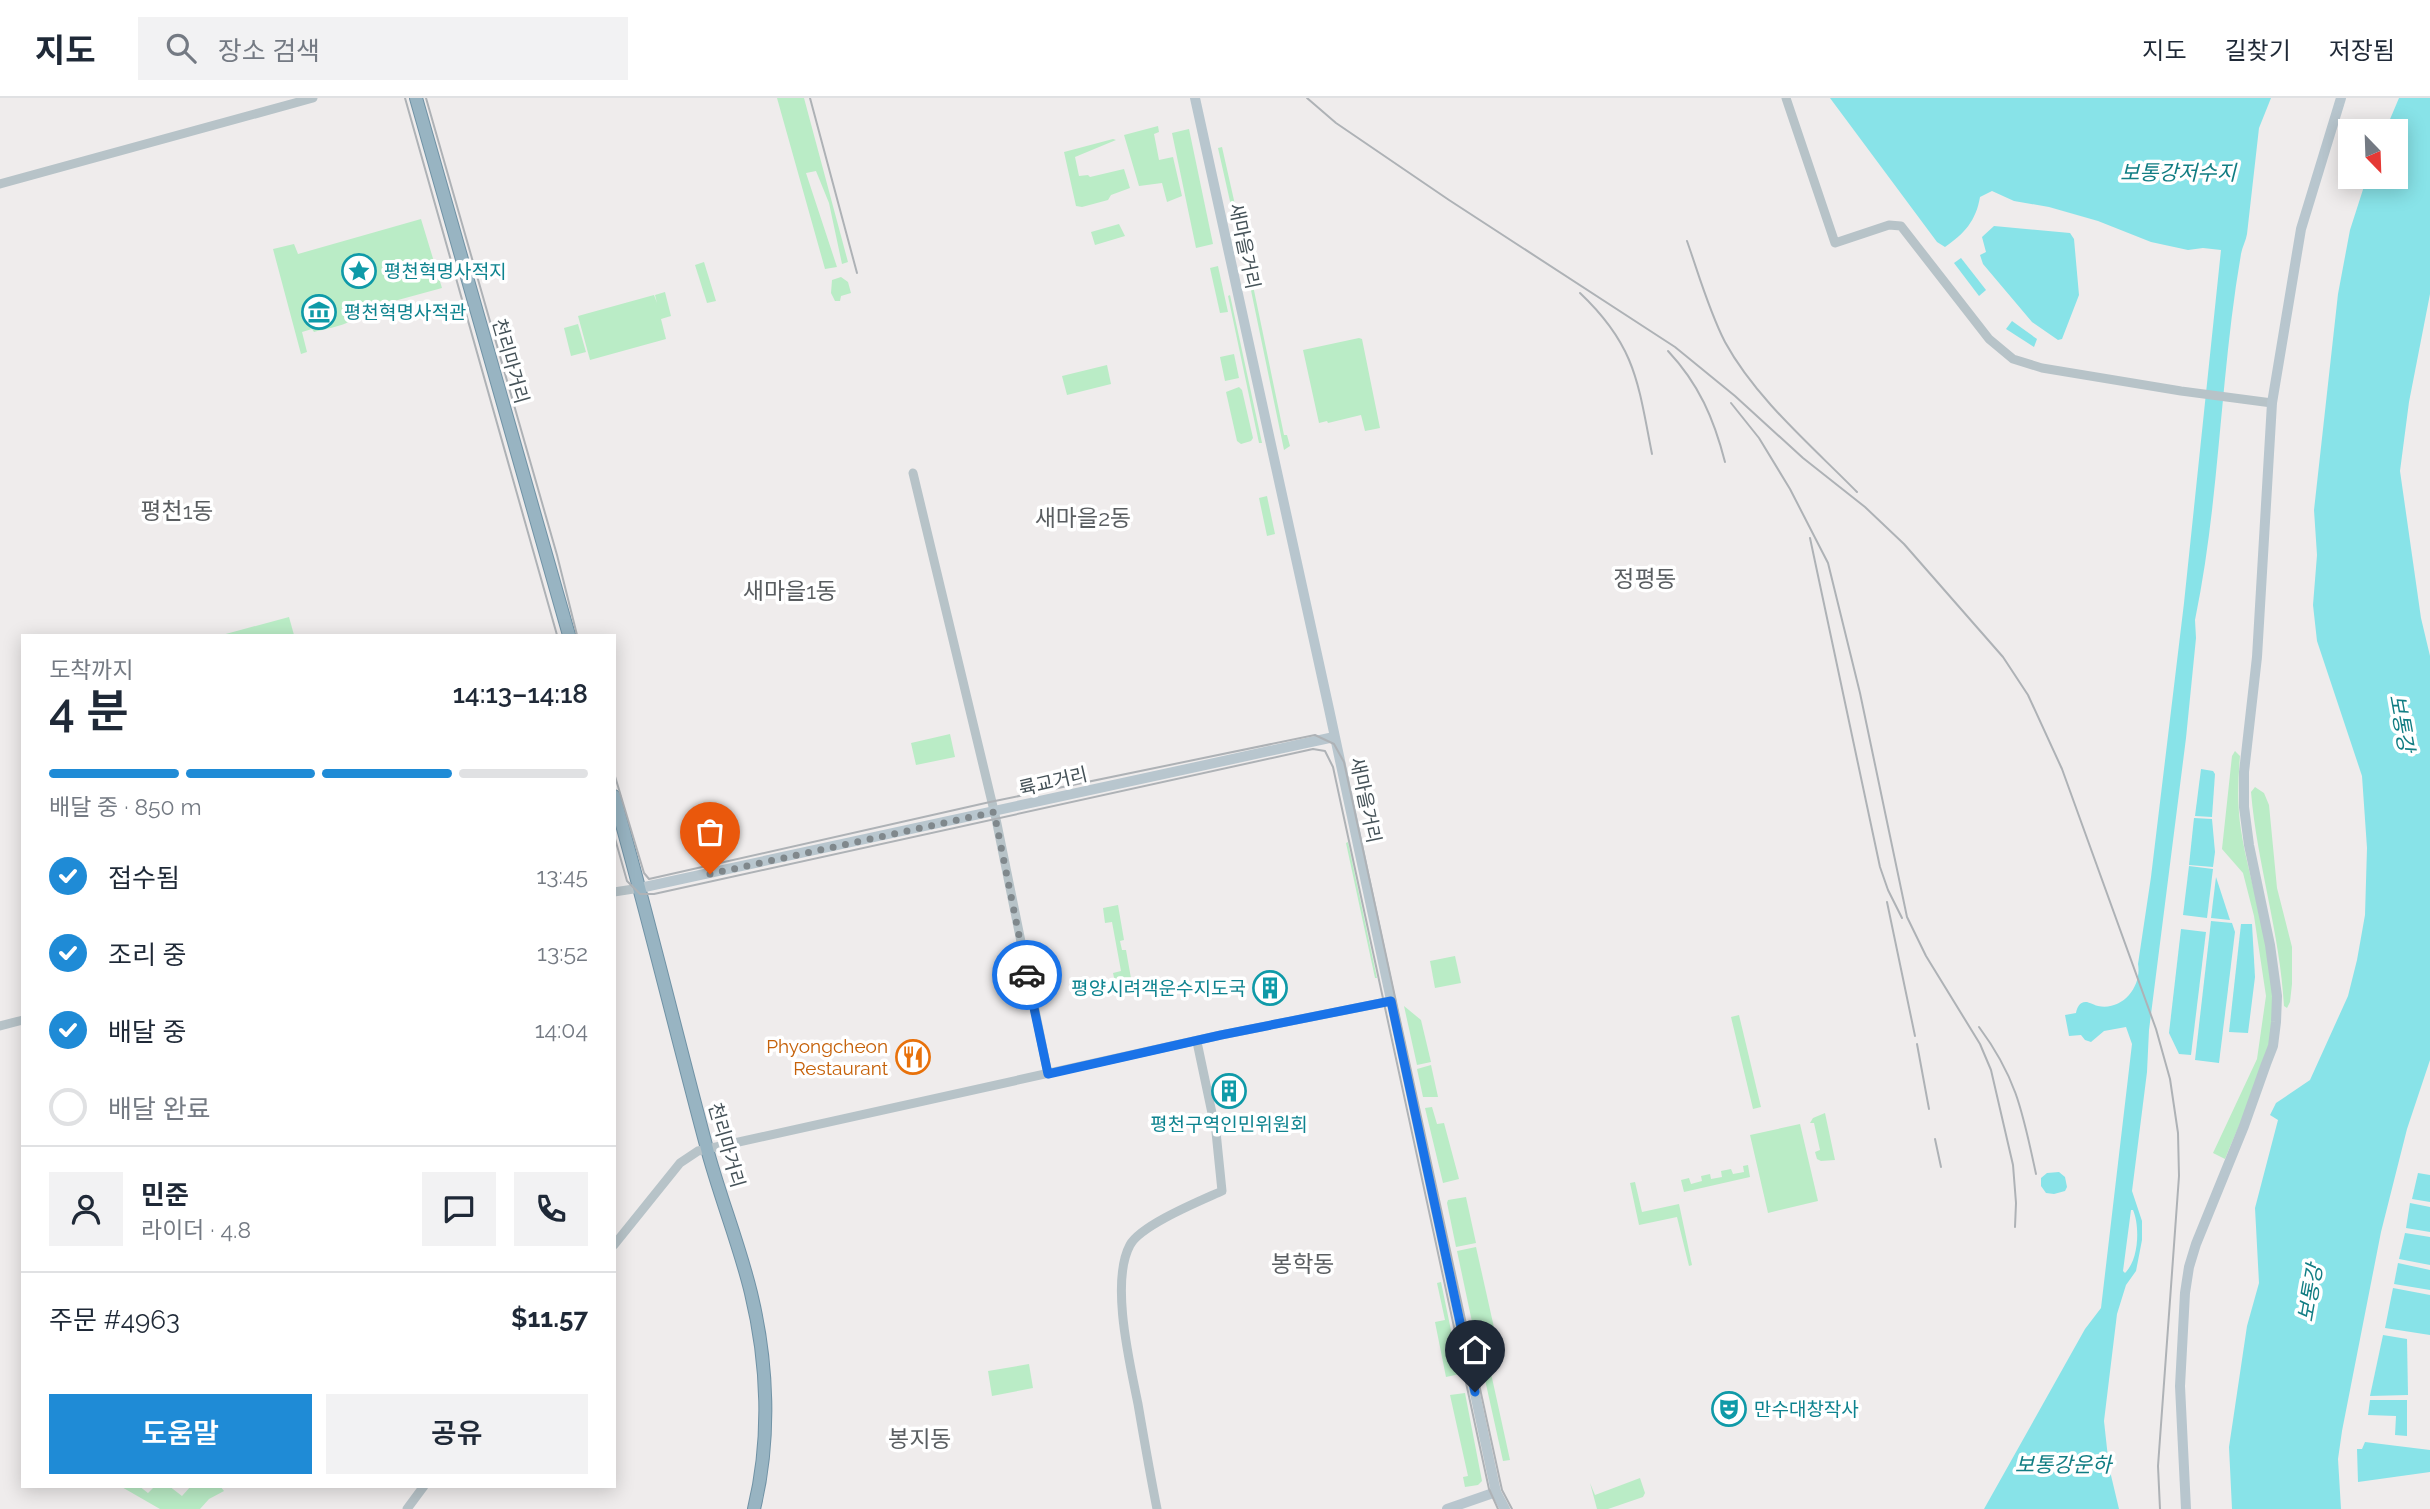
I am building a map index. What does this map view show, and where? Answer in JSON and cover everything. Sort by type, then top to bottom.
[{"type":"highway","name":"천리마거리","points":[[416,98],[569,634]]},
{"type":"highway","name":"천리마거리","points":[[616,803],[707,1149],[751,1291],[764,1382],[765,1442],[754,1509]]},
{"type":"main road","name":"새마을거리","points":[[1195,98],[1496,1492],[1505,1509]]},
{"type":"main road","points":[[2186,1509],[2180,1386],[2189,1267],[2273,1046],[2277,1022],[2277,996],[2270,945],[2249,845],[2244,807],[2244,772],[2257,657],[2272,403],[2301,229],[2341,98]]},
{"type":"main road","name":"륙교거리","points":[[640,888],[1335,737]]},
{"type":"main road","points":[[1447,1509],[1496,1492]]},
{"type":"street","points":[[0,184],[313,98]]},
{"type":"street","points":[[1786,98],[1835,243],[1889,225],[1901,226],[1989,339],[2013,359],[2042,368],[2272,403]]},
{"type":"street","points":[[913,473],[994,812],[1048,1074]]},
{"type":"street","name":"륙교거리","points":[[616,892],[640,888]]},
{"type":"street","points":[[616,1243],[683,1159],[693,1153],[1391,1001]]},
{"type":"street","points":[[0,1026],[21,1021]]},
{"type":"street","points":[[1157,1509],[1123,1322],[1124,1261],[1130,1243],[1140,1235],[1167,1216],[1222,1191],[1216,1132],[1197,1042]]},
{"type":"street","points":[[407,1509],[423,1488]]},
{"type":"green space","points":[[777,98],[804,98],[848,262],[842,264],[829,203],[816,171],[806,173],[837,267],[825,269]]},
{"type":"green space","points":[[1158,126],[1159,132],[1154,134],[1159,160],[1173,157],[1182,196],[1167,202],[1162,183],[1139,186],[1124,135]]},
{"type":"green space","points":[[1189,129],[1213,244],[1196,248],[1172,133]]},
{"type":"green space","points":[[1116,140],[1075,157],[1079,176],[1090,177],[1124,169],[1130,188],[1111,195],[1108,200],[1076,206],[1064,152]]},
{"type":"green space","points":[[1222,147],[1240,227],[1236,228],[1218,148]]},
{"type":"green space","name":"평천혁명사적지","points":[[421,219],[442,288],[365,309],[355,319],[342,325],[302,332],[307,352],[301,354],[273,249],[294,244],[298,254]]},
{"type":"green space","points":[[1119,224],[1125,236],[1095,245],[1091,232]]},
{"type":"green space","points":[[704,262],[716,301],[707,303],[695,265]]},
{"type":"green space","points":[[1218,266],[1228,312],[1220,313],[1210,268]]},
{"type":"green space","points":[[1247,271],[1250,271],[1284,435],[1287,435],[1290,446],[1284,450]]},
{"type":"green space","points":[[841,277],[848,282],[851,293],[841,296],[840,301],[835,301],[831,293],[832,280]]},
{"type":"green space","points":[[665,292],[671,316],[661,319],[666,339],[590,360],[578,316],[654,295],[657,303],[655,295]]},
{"type":"green space","points":[[1230,295],[1262,443],[1259,443],[1228,296]]},
{"type":"green space","points":[[578,324],[586,352],[571,356],[564,328]]},
{"type":"green space","points":[[1362,339],[1380,428],[1365,431],[1361,415],[1319,423],[1303,350]]},
{"type":"green space","points":[[1234,354],[1239,378],[1225,381],[1220,357]]},
{"type":"green space","points":[[1107,365],[1111,384],[1067,395],[1062,376]]},
{"type":"green space","points":[[1239,387],[1253,438],[1241,444],[1237,441],[1226,392]]},
{"type":"green space","points":[[1267,496],[1275,534],[1267,536],[1259,498]]},
{"type":"green space","points":[[289,617],[294,634],[226,634]]},
{"type":"green space","points":[[950,734],[955,757],[916,765],[911,743]]},
{"type":"green space","points":[[2235,751],[2240,756],[2238,793],[2241,830],[2268,953],[2274,1001],[2273,1024],[2265,1059],[2225,1159],[2213,1153],[2257,1059],[2266,996],[2254,916],[2243,873],[2222,849],[2232,756]]},
{"type":"green space","points":[[2255,787],[2264,793],[2269,805],[2277,888],[2292,947],[2292,984],[2287,1008],[2284,1006],[2278,952],[2254,819],[2251,792]]},
{"type":"green space","points":[[1348,842],[1377,978],[1346,843]]},
{"type":"green space","points":[[1118,905],[1124,940],[1120,941],[1122,950],[1126,950],[1132,984],[1116,987],[1113,973],[1121,971],[1112,922],[1105,923],[1103,908]]},
{"type":"green space","points":[[1455,956],[1461,983],[1435,988],[1430,961]]},
{"type":"green space","points":[[1404,1006],[1421,1020],[1431,1062],[1417,1065]]},
{"type":"green space","points":[[1739,1015],[1761,1107],[1753,1109],[1731,1017]]},
{"type":"green space","points":[[1431,1065],[1438,1097],[1423,1097],[1417,1069]]},
{"type":"green space","points":[[1432,1107],[1437,1124],[1444,1123],[1459,1179],[1443,1183],[1425,1108]]},
{"type":"green space","points":[[1825,1113],[1835,1160],[1821,1161],[1817,1159],[1815,1152],[1820,1150],[1814,1123],[1810,1123],[1813,1118]]},
{"type":"green space","points":[[1800,1124],[1818,1201],[1768,1213],[1750,1135]]},
{"type":"green space","points":[[1748,1165],[1750,1177],[1684,1192],[1681,1180],[1689,1178],[1691,1184],[1702,1181],[1701,1176],[1710,1174],[1711,1179],[1722,1177],[1721,1171],[1731,1169],[1733,1174],[1744,1172],[1743,1166]]},
{"type":"green space","points":[[1635,1182],[1642,1212],[1679,1204],[1692,1265],[1689,1266],[1677,1217],[1639,1225],[1630,1183]]},
{"type":"green space","points":[[1466,1197],[1476,1243],[1456,1247],[1447,1203],[1448,1200]]},
{"type":"green space","points":[[1476,1247],[1495,1332],[1475,1336],[1457,1251]]},
{"type":"green space","points":[[1441,1282],[1460,1374],[1446,1377],[1435,1322],[1445,1320],[1437,1283]]},
{"type":"green space","points":[[1491,1345],[1487,1355],[1510,1460],[1503,1461],[1478,1348]]},
{"type":"green space","points":[[1029,1364],[1033,1388],[992,1396],[988,1371]]},
{"type":"green space","points":[[1465,1393],[1482,1481],[1478,1485],[1465,1487],[1463,1477],[1468,1476],[1450,1395]]},
{"type":"green space","points":[[1640,1478],[1645,1493],[1643,1497],[1608,1509],[1597,1509],[1590,1483],[1595,1495]]},
{"type":"green space","points":[[123,1488],[142,1488],[148,1493],[153,1488],[172,1488],[182,1496],[189,1488],[222,1488],[224,1491],[209,1499],[200,1509],[160,1509]]},
{"type":"water","points":[[1830,98],[2271,98],[2259,128],[2247,234],[2228,345],[2210,529],[2195,620],[2196,638],[2186,738],[2149,1030],[2147,1072],[2132,1191],[2142,1221],[2142,1240],[2136,1271],[2126,1285],[2117,1314],[2104,1421],[2109,1467],[2119,1509],[1984,1509],[2085,1329],[2101,1308],[2132,1044],[2126,1027],[2104,1031],[2091,1042],[2081,1035],[2069,1036],[2065,1015],[2076,1013],[2082,1002],[2107,1007],[2115,1005],[2129,995],[2137,981],[2184,603],[2221,250],[2188,250],[2151,242],[2098,221],[2049,207],[2014,201],[1992,191],[1980,197],[1972,220],[1958,237],[1945,247],[1937,242]],"holes":[[[2133,1210],[2137,1225],[2136,1252],[2125,1273],[2123,1271]]]},
{"type":"water","name":"보통강","points":[[2399,98],[2430,98],[2430,294],[2409,402],[2400,471],[2421,618],[2430,656],[2430,1060],[2407,1129],[2381,1232],[2342,1431],[2338,1459],[2341,1509],[2232,1509],[2229,1447],[2247,1326],[2259,1283],[2255,1208],[2278,1120],[2270,1115],[2276,1103],[2310,1080],[2348,996],[2365,915],[2367,848],[2362,776],[2317,641],[2313,605],[2317,555],[2314,510],[2338,294],[2350,230],[2363,189],[2408,189],[2408,119],[2390,119]]},
{"type":"water","points":[[1994,226],[2070,233],[2074,239],[2079,295],[2062,339],[2058,340],[2032,322],[1983,264],[1980,255],[1986,252],[1982,237]]},
{"type":"water","points":[[1961,258],[1986,290],[1979,296],[1954,263]]},
{"type":"water","points":[[2012,321],[2037,339],[2034,347],[2006,329]]},
{"type":"water","points":[[2201,769],[2213,771],[2215,774],[2212,817],[2195,816]]},
{"type":"water","points":[[2194,818],[2212,819],[2215,852],[2213,867],[2189,865]]},
{"type":"water","points":[[2189,866],[2213,869],[2207,918],[2183,915]]},
{"type":"water","points":[[2216,877],[2230,920],[2211,918]]},
{"type":"water","points":[[2211,921],[2232,923],[2235,932],[2219,1063],[2195,1060]]},
{"type":"water","points":[[2241,924],[2252,924],[2255,977],[2248,1033],[2229,1032]]},
{"type":"water","points":[[2181,929],[2206,932],[2191,1055],[2179,1054],[2169,1033]]},
{"type":"water","points":[[2059,1172],[2065,1177],[2065,1191],[2046,1193],[2041,1186],[2041,1178],[2047,1173]]},
{"type":"water","points":[[2418,1173],[2430,1175],[2430,1202],[2412,1199]]},
{"type":"water","points":[[2410,1203],[2430,1207],[2430,1232],[2406,1228]]},
{"type":"water","points":[[2405,1233],[2430,1237],[2430,1265],[2399,1259]]},
{"type":"water","points":[[2398,1263],[2430,1270],[2430,1290],[2394,1284]]},
{"type":"water","points":[[2393,1288],[2430,1295],[2430,1335],[2385,1328]]},
{"type":"water","points":[[2383,1335],[2407,1339],[2408,1395],[2370,1396]]},
{"type":"water","points":[[2370,1400],[2407,1400],[2407,1436],[2395,1435],[2396,1416],[2368,1415]]},
{"type":"water","points":[[2365,1442],[2430,1450],[2430,1472],[2358,1482],[2357,1449],[2362,1449]]},
{"type":"tram line","points":[[405,98],[557,634]]},
{"type":"tram line","points":[[426,98],[557,555],[577,634]]},
{"type":"tram line","points":[[616,780],[644,873],[649,879],[990,802],[1315,735],[1334,744],[1344,762],[1502,1490],[1512,1509]]},
{"type":"tram line","points":[[616,842],[627,881],[640,894],[654,894],[1313,749],[1325,751],[1333,767],[1489,1489],[1498,1509]]},
{"type":"railway","points":[[810,98],[857,273]]},
{"type":"railway","points":[[1307,98],[1336,123],[1449,200],[1675,347],[1735,396],[1803,458],[1865,507],[1904,544],[2003,657],[2028,695],[2062,769],[2156,1029],[2170,1079],[2178,1133],[2179,1176],[2158,1466],[2160,1509]]},
{"type":"railway","points":[[1687,241],[1714,318],[1738,363],[1786,422],[1857,492]]},
{"type":"railway","points":[[1580,293],[1599,312],[1624,349],[1638,386],[1652,454]]},
{"type":"railway","points":[[1668,351],[1697,389],[1716,431],[1725,462]]},
{"type":"railway","points":[[1731,403],[1759,438],[1790,489],[1828,563],[1860,693],[1907,917],[1926,956],[1980,1044],[1991,1070],[2013,1165],[2015,1227]]},
{"type":"railway","points":[[1810,538],[1880,867],[1902,918]]},
{"type":"railway","points":[[1887,902],[1915,1036]]},
{"type":"railway","points":[[1979,1027],[2002,1063],[2017,1097],[2036,1174]]},
{"type":"railway","points":[[1917,1044],[1929,1109]]},
{"type":"railway","points":[[1935,1139],[1941,1167]]},
{"type":"way so far","points":[[710,874],[994,812],[1027,975]]},
{"type":"place","name":"평천혁명사적지","points":[[359,271]]},
{"type":"place","name":"평천혁명사적관","points":[[319,312]]},
{"type":"place","name":"평양시려객운수지도국","points":[[1270,988]]},
{"type":"place","name":"Phyongcheon Restaurant","points":[[913,1057]]},
{"type":"place","name":"평천구역인민위원회","points":[[1229,1091]]},
{"type":"place","name":"만수대창작사","points":[[1729,1409]]},
{"type":"district","name":"평천1동","points":[[177,510]]},
{"type":"district","name":"새마을2동","points":[[1083,517]]},
{"type":"district","name":"정평동","points":[[1645,578]]},
{"type":"district","name":"새마을1동","points":[[790,590]]},
{"type":"district","name":"봉학동","points":[[1303,1263]]},
{"type":"district","name":"봉지동","points":[[920,1438]]},
{"type":"route","points":[[1027,975],[1048,1074],[1221,1035],[1391,1001],[1475,1392]]},
{"type":"water label","name":"보통강저수지","points":[[2178,172]]},
{"type":"water label","name":"보통강운하","points":[[2063,1464]]}]
